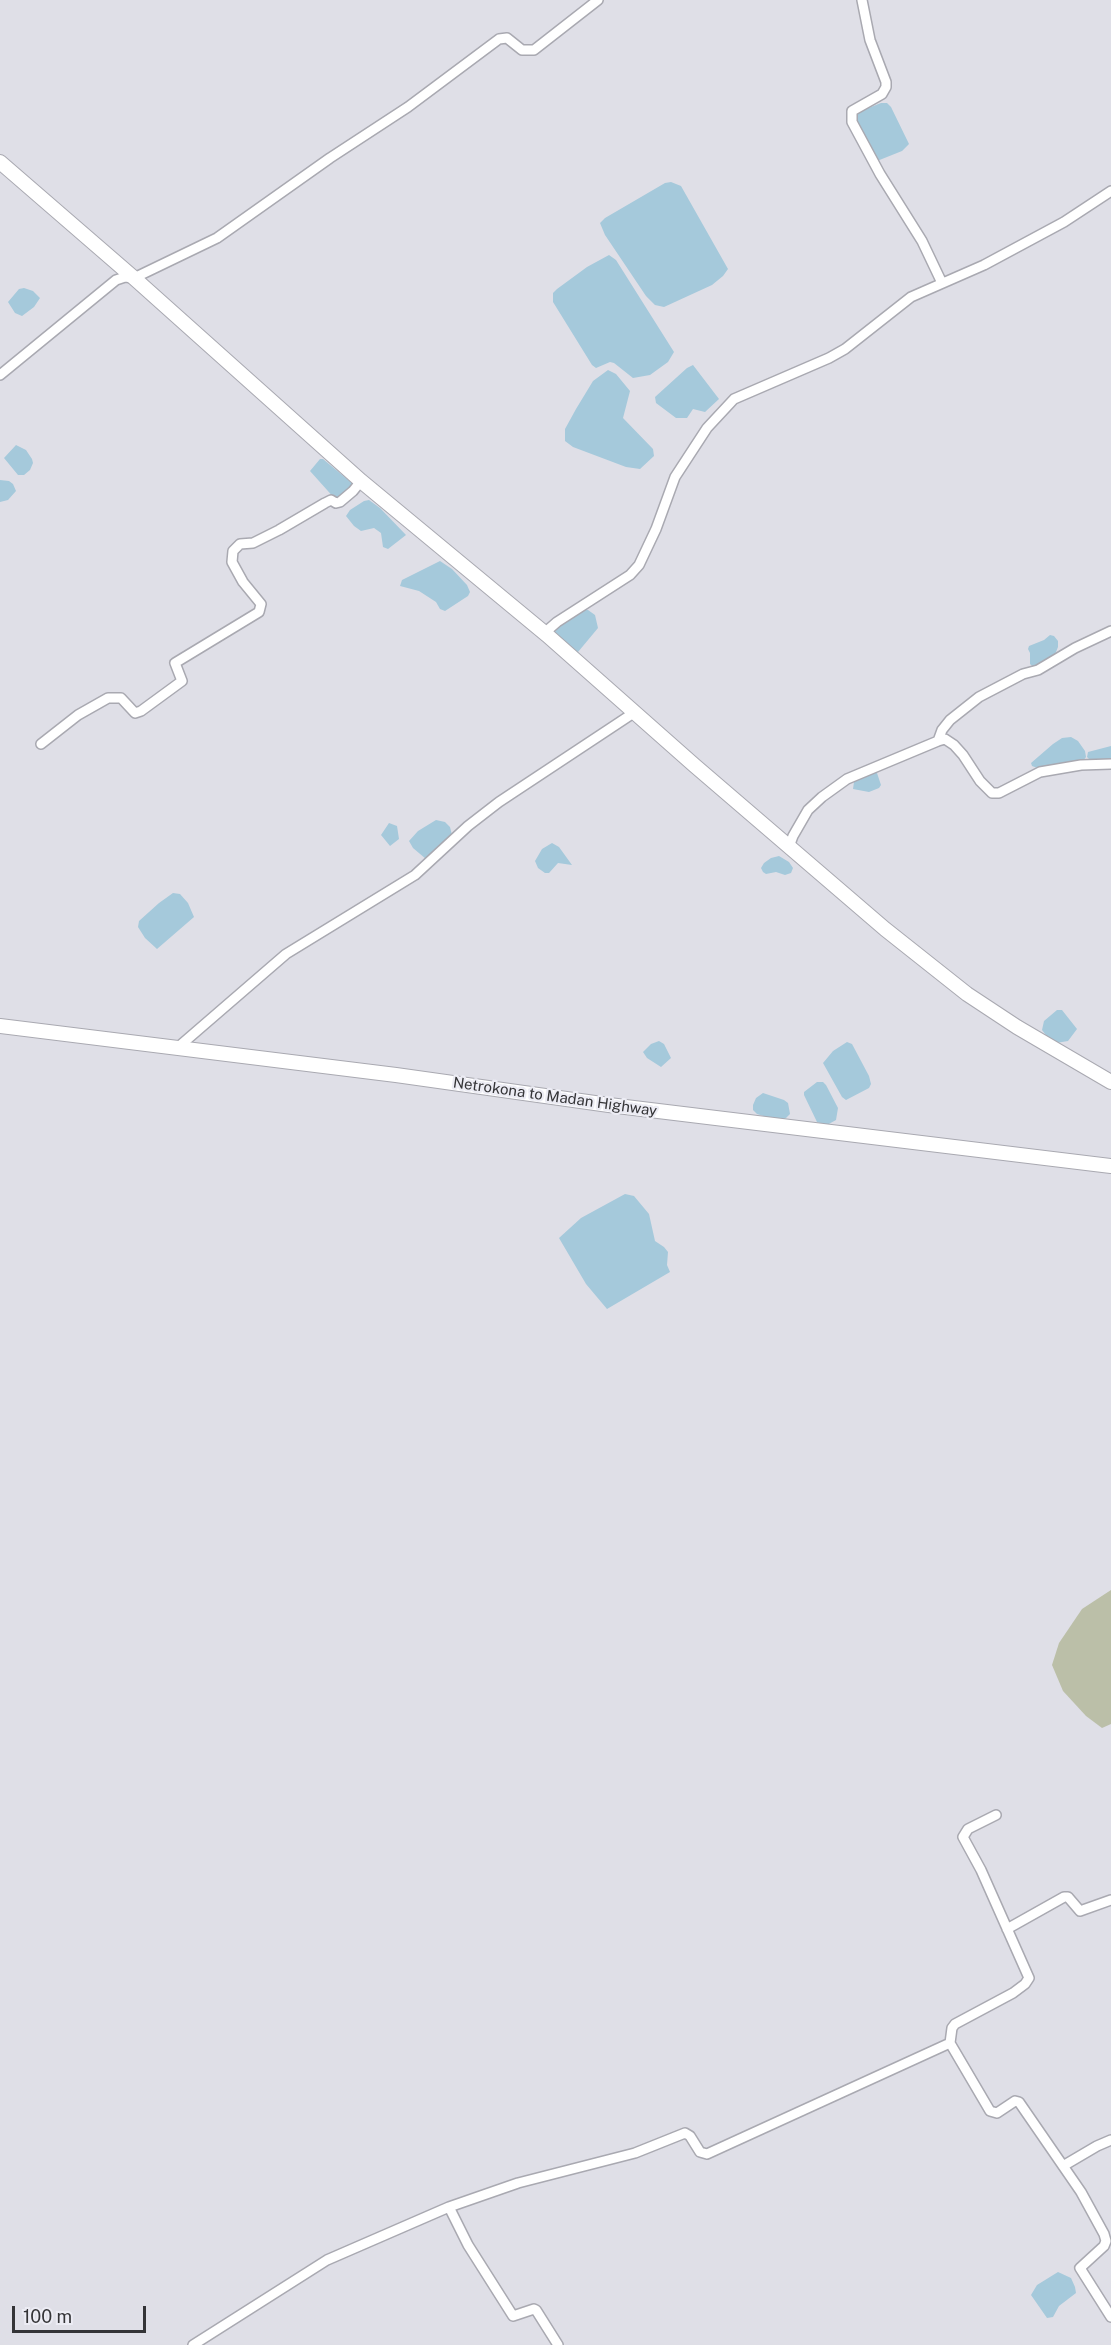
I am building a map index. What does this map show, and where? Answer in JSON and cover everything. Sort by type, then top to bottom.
[{"type":"main road","points":[[0,162],[134,278],[361,481],[548,635],[885,929],[967,994],[1017,1027],[1111,1082]]},
{"type":"main road","name":"Netrokona to Madan Highway","points":[[0,1026],[1111,1166]]},
{"type":"street","points":[[0,375],[112,283],[120,278],[134,278],[217,238],[330,158],[408,107],[500,39],[507,38],[522,50],[534,50],[598,0]]},
{"type":"street","points":[[862,0],[870,40],[886,87],[882,94],[852,111],[852,122],[880,174],[922,241],[942,283]]},
{"type":"street","points":[[548,635],[549,628],[630,575],[639,565],[656,529],[675,477],[707,428],[735,399],[830,358],[844,350],[911,297],[984,265],[1064,222],[1111,191]]},
{"type":"street","points":[[41,744],[78,715],[108,698],[121,698],[135,713],[182,681],[175,663],[259,612],[261,604],[243,582],[232,562],[233,551],[240,544],[253,543],[330,500],[340,502],[361,481]]},
{"type":"street","points":[[938,741],[942,730],[950,720],[979,697],[1023,674],[1038,670],[1075,648],[1111,631]]},
{"type":"street","points":[[176,1049],[286,954],[415,875],[468,826],[499,802],[635,712]]},
{"type":"street","points":[[789,847],[808,810],[847,779],[885,761],[945,739],[963,755],[980,781],[992,793],[999,793],[1040,772],[1070,766],[1111,764]]},
{"type":"street","points":[[996,1815],[968,1829],[963,1837],[981,1870],[1028,1974],[1027,1982],[1013,1993],[953,2026],[950,2043],[990,2111],[997,2113],[1015,2101],[1019,2102],[1081,2192],[1105,2238],[1104,2246],[1080,2268],[1111,2317]]},
{"type":"street","points":[[1007,1929],[1064,1897],[1068,1897],[1080,1911],[1111,1900]]},
{"type":"street","points":[[193,2345],[327,2260],[449,2207],[518,2183],[635,2153],[685,2133],[690,2136],[700,2152],[707,2154],[950,2043]]},
{"type":"street","points":[[1063,2166],[1111,2140]]},
{"type":"street","points":[[449,2207],[468,2245],[513,2316],[536,2310],[558,2345]]},
{"type":"green space","points":[[1111,1590],[1111,1724],[1102,1728],[1086,1716],[1063,1691],[1052,1665],[1059,1643],[1082,1609]]},
{"type":"water","points":[[887,103],[891,107],[909,144],[902,151],[877,161],[855,120],[861,111]]},
{"type":"water","points":[[671,182],[681,186],[728,269],[712,285],[664,307],[655,305],[646,296],[605,235],[600,223],[665,183]]},
{"type":"water","points":[[609,255],[616,260],[674,352],[668,362],[650,375],[633,378],[610,362],[596,368],[592,365],[553,302],[553,293],[557,289],[587,267]]},
{"type":"water","points":[[19,289],[33,291],[40,298],[34,307],[22,316],[15,313],[8,302]]},
{"type":"water","points":[[693,365],[719,399],[705,412],[693,409],[687,418],[676,418],[656,403],[655,397]]},
{"type":"water","points":[[608,370],[616,374],[630,391],[623,418],[653,449],[654,456],[640,469],[626,467],[573,447],[565,441],[565,429],[576,409],[593,381]]},
{"type":"water","points":[[16,445],[26,450],[32,459],[30,470],[24,475],[18,475],[4,458]]},
{"type":"water","points":[[320,459],[323,459],[353,484],[353,488],[336,500],[310,471]]},
{"type":"water","points":[[0,480],[9,481],[16,491],[8,500],[0,502]]},
{"type":"water","points":[[369,500],[406,535],[388,549],[383,547],[381,533],[374,528],[361,531],[346,516],[350,510]]},
{"type":"water","points":[[440,561],[452,569],[467,585],[470,592],[468,596],[445,611],[419,591],[400,586],[402,580]]},
{"type":"water","points":[[581,609],[588,610],[595,615],[598,628],[578,652],[571,650],[554,633],[562,622]]},
{"type":"water","points":[[1050,635],[1058,641],[1054,657],[1034,668],[1030,664],[1029,646]]},
{"type":"water","points":[[1071,737],[1078,741],[1085,751],[1086,757],[1083,761],[1040,769],[1032,766],[1031,763],[1053,744],[1062,738]]},
{"type":"water","points":[[1111,746],[1111,760],[1091,761],[1087,757],[1088,752]]},
{"type":"water","points":[[868,773],[877,773],[881,785],[879,788],[869,792],[853,789],[854,782]]},
{"type":"water","points":[[436,820],[445,822],[450,827],[452,835],[426,859],[413,848],[409,841],[418,831]]},
{"type":"water","points":[[389,823],[397,826],[399,839],[390,846],[381,835]]},
{"type":"water","points":[[552,843],[559,847],[572,865],[558,863],[549,873],[545,873],[538,868],[535,861],[542,849]]},
{"type":"water","points":[[779,856],[789,862],[793,868],[791,873],[785,875],[763,872],[761,868],[764,863]]},
{"type":"water","points":[[173,893],[180,894],[188,903],[194,917],[157,949],[145,938],[138,927],[139,921]]},
{"type":"water","points":[[1057,1010],[1062,1010],[1077,1029],[1068,1041],[1056,1043],[1042,1030],[1044,1021]]},
{"type":"water","points":[[659,1041],[664,1044],[671,1058],[661,1067],[647,1058],[643,1052],[651,1044]]},
{"type":"water","points":[[847,1042],[852,1044],[871,1084],[869,1088],[846,1100],[842,1097],[823,1063],[833,1051]]},
{"type":"water","points":[[817,1082],[823,1082],[826,1085],[838,1108],[836,1120],[827,1125],[817,1122],[804,1095],[804,1092]]},
{"type":"water","points":[[763,1093],[788,1103],[790,1114],[780,1121],[757,1114],[753,1110],[753,1105],[756,1098]]},
{"type":"water","points":[[625,1194],[634,1196],[649,1214],[655,1241],[668,1252],[667,1265],[670,1272],[607,1309],[586,1284],[559,1238],[581,1218]]},
{"type":"water","points":[[1058,2272],[1071,2278],[1076,2293],[1059,2306],[1053,2317],[1047,2318],[1031,2295],[1037,2285]]}]
